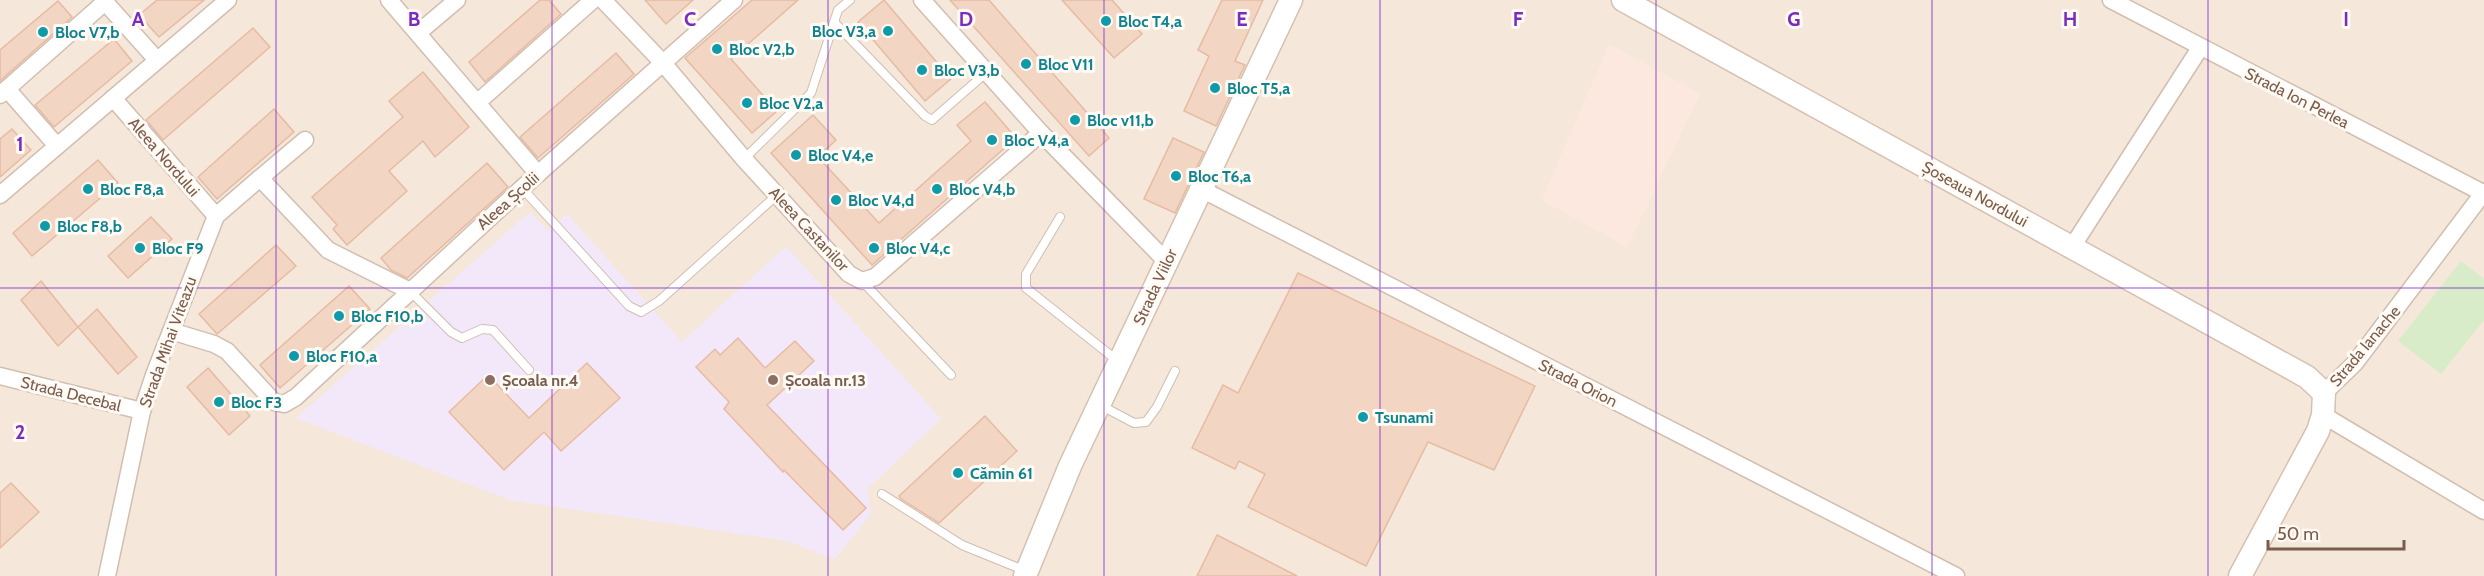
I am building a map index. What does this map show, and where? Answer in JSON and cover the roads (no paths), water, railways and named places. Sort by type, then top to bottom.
[{"type":"street","points":[[0,195],[228,0]]},
{"type":"street","points":[[389,0],[538,174]]},
{"type":"street","points":[[418,33],[457,0]]},
{"type":"street","points":[[478,102],[593,0]]},
{"type":"street","name":"Aleea Castanilor","points":[[603,0],[663,63],[744,159],[849,274],[862,280],[875,277],[1041,132]]},
{"type":"street","name":"Aleea Școlii","points":[[171,331],[213,344],[227,351],[274,402],[284,404],[296,397],[522,188],[734,0]]},
{"type":"street","points":[[922,0],[1041,132],[1166,261]]},
{"type":"street","name":"Strada Viilor","points":[[1026,574],[1070,466],[1291,0]]},
{"type":"street","name":"Strada Ion Perlea","points":[[2111,0],[2484,193]]},
{"type":"street","points":[[57,146],[3,92],[107,1],[157,60]]},
{"type":"street","name":"Șoseaua Nordului","points":[[1628,1],[2307,377],[2324,393]]},
{"type":"street","points":[[2072,247],[2200,48]]},
{"type":"street","name":"Aleea Nordului","points":[[113,98],[216,216]]},
{"type":"street","points":[[216,216],[305,140]]},
{"type":"street","points":[[260,178],[328,250],[410,291]]},
{"type":"street","name":"Strada Orion","points":[[1201,189],[1956,576]]},
{"type":"street","name":"Strada Ianache","points":[[2240,576],[2318,431],[2324,416],[2324,393],[2355,363],[2484,193]]},
{"type":"street","name":"Strada Mihai Viteazu","points":[[107,576],[142,411],[216,216]]},
{"type":"street","name":"Strada Decebal","points":[[0,376],[142,411]]},
{"type":"street","points":[[2324,416],[2484,511]]},
{"type":"lane","points":[[744,159],[811,93],[838,10],[850,0]]},
{"type":"lane","points":[[834,22],[925,116],[932,120],[987,72]]},
{"type":"lane","points":[[522,188],[629,306],[641,312],[658,301],[777,195]]},
{"type":"lane","points":[[1060,217],[1026,274],[1026,288],[1119,362]]},
{"type":"lane","points":[[862,280],[951,375]]},
{"type":"lane","points":[[410,291],[451,332],[462,338],[482,329],[493,330],[529,370]]},
{"type":"lane","points":[[1099,405],[1134,423],[1146,422],[1158,407],[1174,371]]},
{"type":"lane","points":[[882,494],[962,545],[1026,574]]},
{"type":"place","name":"Bloc T4,a","points":[[1106,21]]},
{"type":"place","name":"Bloc V3,a","points":[[888,31]]},
{"type":"place","name":"Bloc V7,b","points":[[43,32]]},
{"type":"place","name":"Bloc V2,b","points":[[717,49]]},
{"type":"place","name":"Bloc V11","points":[[1026,64]]},
{"type":"place","name":"Bloc V3,b","points":[[922,70]]},
{"type":"place","name":"Bloc T5,a","points":[[1215,88]]},
{"type":"place","name":"Bloc V2,a","points":[[747,103]]},
{"type":"place","name":"Bloc v11,b","points":[[1075,120]]},
{"type":"place","name":"Bloc V4,a","points":[[992,140]]},
{"type":"place","name":"Bloc V4,e","points":[[796,155]]},
{"type":"place","name":"Bloc T6,a","points":[[1176,176]]},
{"type":"place","name":"Bloc F8,a","points":[[88,189]]},
{"type":"place","name":"Bloc V4,b","points":[[937,189]]},
{"type":"place","name":"Bloc V4,d","points":[[836,200]]},
{"type":"place","name":"Bloc F8,b","points":[[45,226]]},
{"type":"place","name":"Bloc F9","points":[[140,248]]},
{"type":"place","name":"Bloc V4,c","points":[[874,248]]},
{"type":"place","name":"Bloc F10,b","points":[[339,316]]},
{"type":"place","name":"Bloc F10,a","points":[[294,356]]},
{"type":"place","name":"Școala nr.4","points":[[490,380]]},
{"type":"place","name":"Școala nr.13","points":[[773,380]]},
{"type":"place","name":"Bloc F3","points":[[219,402]]},
{"type":"place","name":"Tsunami","points":[[1363,417]]},
{"type":"place","name":"Cămin 61","points":[[958,473]]}]
